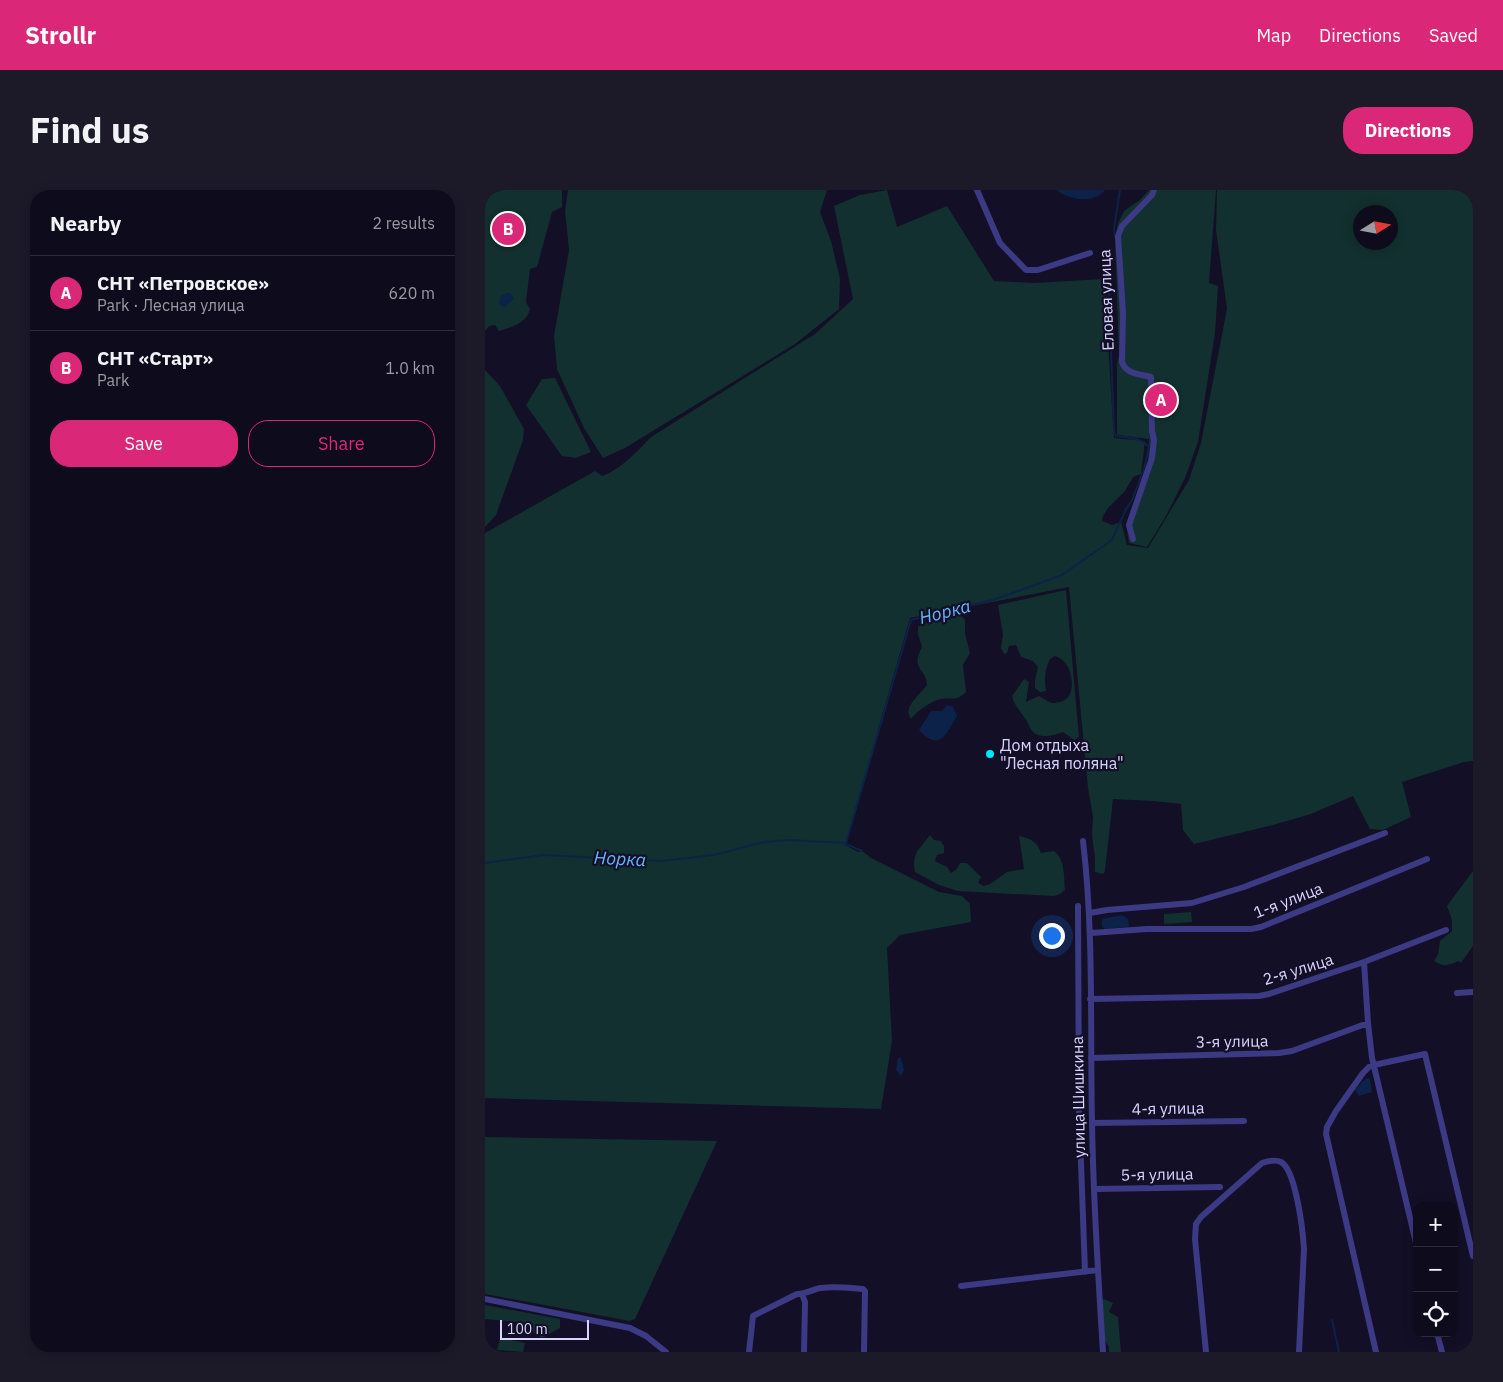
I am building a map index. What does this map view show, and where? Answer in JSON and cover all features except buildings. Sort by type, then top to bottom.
[{"type":"street","points":[[977,190],[1000,243],[1022,268],[1038,270],[1090,253]]},
{"type":"street","name":"Еловая улица","points":[[1133,539],[1129,525],[1152,458],[1154,440],[1152,431],[1151,376],[1128,372],[1122,362],[1123,313],[1118,236],[1122,226],[1152,196],[1154,190]]},
{"type":"street","points":[[1090,913],[1192,903],[1244,887],[1385,833]]},
{"type":"street","name":"улица Шишкина","points":[[1083,841],[1091,933],[1092,1123],[1103,1352]]},
{"type":"street","name":"1-я улица","points":[[1091,933],[1147,929],[1251,929],[1261,927],[1427,859]]},
{"type":"street","points":[[1077,906],[1079,1108],[1085,1272]]},
{"type":"street","name":"2-я улица","points":[[1090,999],[1259,996],[1364,962],[1447,930]]},
{"type":"street","points":[[1364,962],[1373,1064],[1413,1230]]},
{"type":"street","points":[[1457,993],[1473,992]]},
{"type":"street","name":"3-я улица","points":[[1091,1058],[1279,1053],[1292,1051],[1368,1023]]},
{"type":"street","points":[[1376,1352],[1326,1134],[1327,1127],[1336,1111],[1363,1073],[1373,1064],[1425,1054],[1473,1256]]},
{"type":"street","name":"4-я улица","points":[[1092,1123],[1244,1121]]},
{"type":"street","points":[[1206,1352],[1195,1239],[1196,1224],[1201,1217],[1262,1163],[1275,1160],[1286,1166],[1290,1172],[1303,1233],[1304,1248],[1299,1352]]},
{"type":"street","name":"5-я улица","points":[[1094,1189],[1220,1187]]},
{"type":"street","points":[[961,1286],[1098,1270]]},
{"type":"street","points":[[749,1352],[751,1320],[757,1314],[797,1294],[803,1294],[809,1290],[819,1288],[835,1287],[863,1289],[866,1295],[864,1352]]},
{"type":"street","points":[[803,1294],[805,1302],[805,1352]]},
{"type":"street","points":[[485,1299],[630,1328],[646,1336],[667,1352]]},
{"type":"street","points":[[1438,1337],[1442,1352]]},
{"type":"green space","points":[[485,190],[562,190],[562,207],[552,212],[537,267],[530,269],[526,302],[530,309],[528,314],[518,324],[499,331],[495,325],[489,326],[485,331]]},
{"type":"green space","points":[[568,190],[827,190],[820,212],[831,241],[840,279],[839,309],[795,344],[625,448],[603,458],[584,428],[557,369],[554,336],[569,250],[565,211]]},
{"type":"green space","points":[[887,190],[897,227],[947,206],[994,281],[1034,283],[1104,279],[1114,438],[1145,441],[1141,474],[1133,477],[1125,491],[1108,508],[1102,521],[1112,525],[1121,522],[1127,545],[1148,548],[1189,480],[1201,443],[1227,309],[1216,230],[1217,190],[1473,190],[1473,761],[1464,762],[1402,782],[1411,817],[1383,830],[1370,829],[1353,796],[1311,814],[1194,844],[1183,830],[1181,804],[1113,799],[1105,871],[1103,874],[1095,872],[1092,835],[1093,817],[1088,788],[1069,587],[910,618],[845,845],[858,852],[862,851],[871,858],[939,892],[962,896],[970,904],[971,922],[900,935],[887,948],[892,1041],[881,1109],[485,1098],[485,533],[595,471],[602,476],[616,469],[651,437],[815,334],[853,299],[834,206],[860,195]]},
{"type":"green space","points":[[1149,190],[1216,190],[1209,283],[1218,286],[1215,333],[1198,442],[1185,478],[1166,516],[1147,547],[1129,543],[1126,524],[1148,461],[1149,439],[1117,435],[1117,365],[1119,355],[1115,238],[1118,223],[1124,211],[1140,200]]},
{"type":"green space","points":[[485,370],[500,386],[524,429],[523,440],[496,515],[485,527]]},
{"type":"green space","points":[[555,378],[591,452],[576,458],[562,456],[526,405],[542,379]]},
{"type":"green space","points":[[1066,590],[1079,737],[1074,740],[1063,732],[1047,736],[1035,734],[1015,704],[1012,696],[1024,679],[1029,682],[1026,702],[1039,696],[1051,703],[1061,702],[1069,696],[1072,679],[1065,662],[1055,656],[1050,659],[1047,667],[1046,691],[1040,692],[1035,688],[1038,667],[1033,661],[1021,657],[1016,645],[1009,646],[1007,653],[1004,654],[1001,648],[1003,635],[998,605]]},
{"type":"green space","points":[[961,615],[965,620],[965,634],[970,653],[963,665],[966,692],[956,698],[937,700],[920,710],[911,719],[908,712],[909,708],[913,700],[927,685],[918,664],[922,647],[918,627],[923,623]]},
{"type":"green space","points":[[930,835],[934,840],[941,841],[944,846],[944,853],[937,855],[935,861],[947,867],[951,873],[957,869],[960,863],[967,863],[981,877],[978,883],[984,886],[1007,872],[1024,869],[1019,836],[1030,840],[1038,846],[1041,853],[1054,851],[1058,854],[1063,869],[1065,890],[1054,896],[958,891],[939,885],[915,872],[915,856]]},
{"type":"green space","points":[[1473,871],[1473,946],[1461,963],[1458,961],[1448,965],[1440,964],[1434,961],[1438,954],[1440,941],[1452,931],[1452,920],[1447,906]]},
{"type":"green space","points":[[1191,912],[1192,922],[1164,924],[1164,914]]},
{"type":"green space","points":[[485,1137],[717,1141],[635,1319],[630,1321],[485,1294]]},
{"type":"green space","points":[[1104,1299],[1113,1303],[1109,1312],[1118,1317],[1121,1352],[1109,1352],[1109,1347],[1105,1341],[1102,1301]]},
{"type":"green space","points":[[485,1305],[560,1319],[560,1328],[542,1338],[518,1322],[485,1319]]},
{"type":"green space","points":[[500,1338],[525,1343],[523,1352],[497,1350]]},
{"type":"water","points":[[1056,190],[1105,190],[1095,197],[1081,199],[1068,196]]},
{"type":"water","points":[[510,293],[514,298],[504,307],[499,302],[501,296]]},
{"type":"water","points":[[947,705],[953,707],[957,716],[945,735],[937,740],[932,740],[919,730],[931,711],[942,711]]},
{"type":"water","points":[[1122,915],[1128,919],[1129,926],[1105,929],[1102,927],[1102,919]]},
{"type":"water","points":[[898,1058],[901,1058],[904,1070],[901,1076],[896,1070]]},
{"type":"water","points":[[1367,1078],[1370,1079],[1372,1092],[1359,1096],[1355,1090]]},
{"type":"waterway","name":"Норка","points":[[1115,237],[1114,229],[1120,190]]},
{"type":"waterway","name":"Норка","points":[[485,863],[544,855],[660,861],[714,855],[764,842],[788,840],[846,843],[911,620],[996,599],[1062,575],[1112,540],[1132,500],[1144,469],[1149,447],[1142,441],[1116,436],[1114,431],[1108,272],[1109,264],[1117,257]]},
{"type":"waterway","points":[[846,844],[862,851]]},
{"type":"waterway","points":[[1332,1320],[1339,1352]]},
{"type":"place","name":"СНТ «Старт»","points":[[508,229]]},
{"type":"place","name":"СНТ «Петровское»","points":[[1161,400]]},
{"type":"place","name":"Дом отдыха \"Лесная поляна\"","points":[[990,754]]}]
